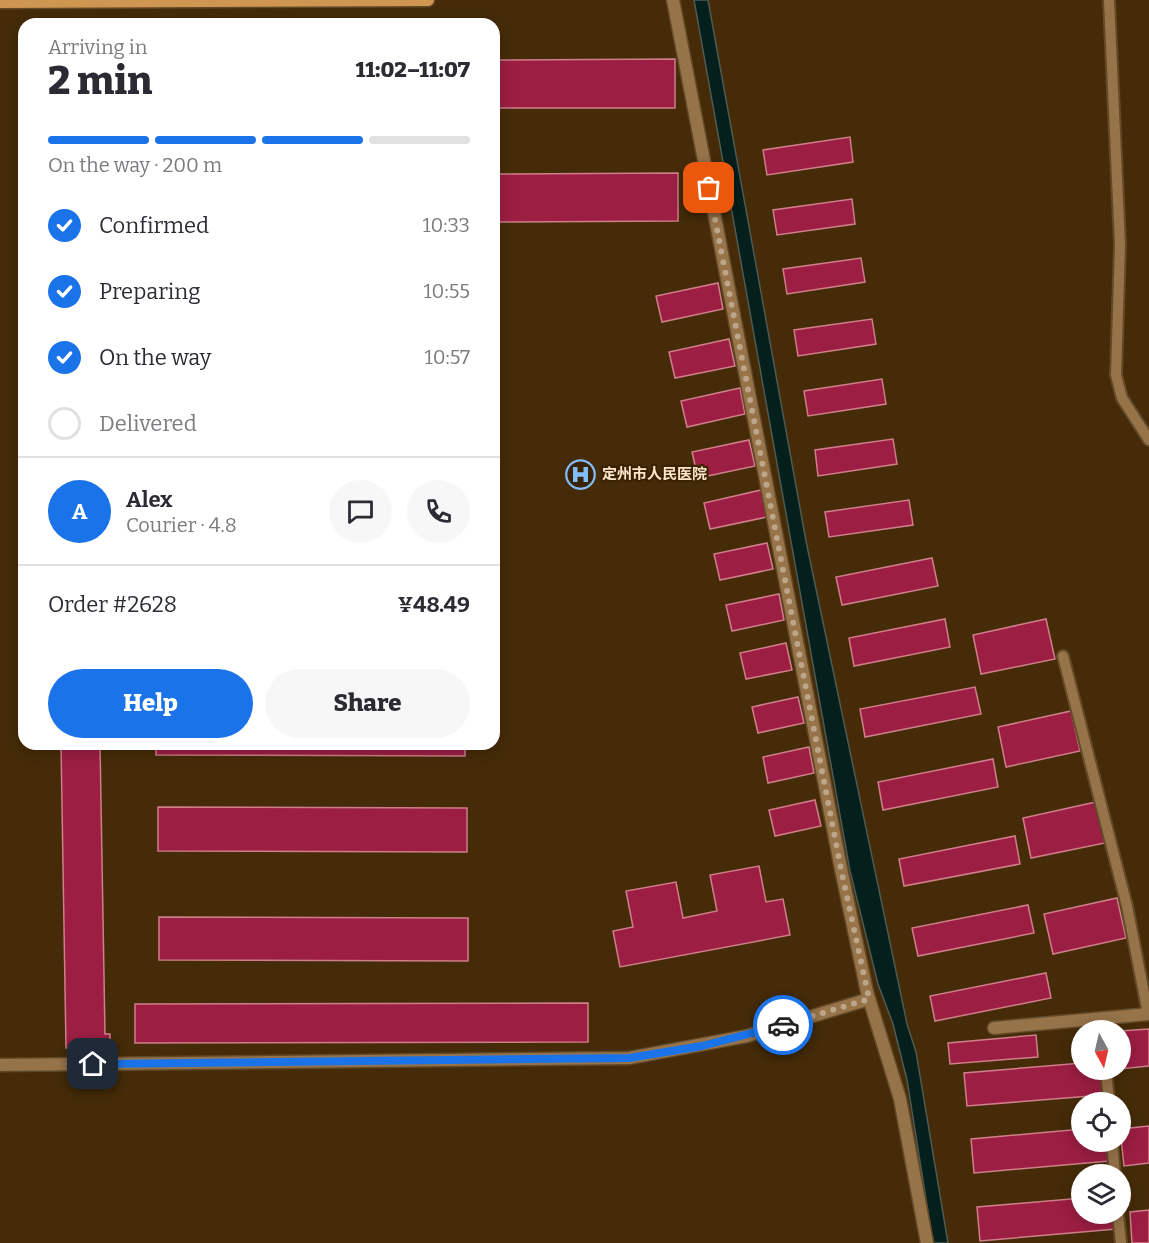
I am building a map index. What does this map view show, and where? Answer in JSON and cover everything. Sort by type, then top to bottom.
[{"type":"street","points":[[0,2],[428,0]]},
{"type":"street","points":[[673,0],[841,869],[869,999],[900,1099],[927,1243]]},
{"type":"street","points":[[0,1065],[629,1058],[747,1036],[869,999]]},
{"type":"street","points":[[1120,1020],[1148,1014]]},
{"type":"street","points":[[994,1028],[1071,1025]]},
{"type":"lane","points":[[1109,0],[1120,245],[1116,375],[1122,398],[1149,440]]},
{"type":"lane","points":[[1063,656],[1127,906],[1148,1014]]},
{"type":"lane","points":[[1119,1224],[1121,1243]]},
{"type":"water","points":[[694,0],[708,0],[806,541],[907,1024],[916,1052],[948,1243],[933,1243],[907,1080],[893,1024],[878,984],[850,871]]},
{"type":"building","points":[[675,59],[675,108],[500,108],[500,60]]},
{"type":"building","points":[[850,137],[853,162],[767,175],[763,150]]},
{"type":"building","points":[[678,173],[678,221],[500,222],[500,174]]},
{"type":"building","points":[[852,199],[855,224],[777,235],[773,210]]},
{"type":"building","points":[[861,258],[865,282],[787,294],[783,269]]},
{"type":"building","points":[[718,283],[723,309],[662,322],[656,296]]},
{"type":"building","points":[[872,319],[876,344],[798,356],[794,330]]},
{"type":"building","points":[[729,339],[735,366],[675,378],[669,352]]},
{"type":"building","points":[[882,379],[886,404],[808,416],[804,391]]},
{"type":"building","points":[[740,388],[745,414],[687,427],[681,401]]},
{"type":"building","points":[[893,439],[897,464],[818,476],[815,450]]},
{"type":"building","points":[[749,440],[755,466],[698,478],[692,452]]},
{"type":"building","points":[[761,490],[767,517],[710,529],[704,503]]},
{"type":"building","points":[[909,500],[913,525],[829,537],[825,512]]},
{"type":"building","points":[[767,543],[773,569],[720,580],[714,554]]},
{"type":"building","points":[[932,558],[938,586],[842,605],[836,577]]},
{"type":"building","points":[[779,594],[784,620],[732,631],[726,605]]},
{"type":"building","points":[[945,619],[950,647],[854,666],[849,638]]},
{"type":"building","points":[[1046,619],[1055,659],[981,674],[973,635]]},
{"type":"building","points":[[786,643],[792,670],[746,679],[740,653]]},
{"type":"building","points":[[975,687],[981,714],[865,737],[860,709]]},
{"type":"building","points":[[798,697],[804,723],[758,733],[752,707]]},
{"type":"building","points":[[1071,711],[1080,751],[1006,767],[998,727]]},
{"type":"building","points":[[809,747],[814,773],[768,783],[763,757]]},
{"type":"building","points":[[61,750],[100,750],[105,1034],[110,1034],[110,1047],[66,1048]]},
{"type":"building","points":[[156,750],[465,750],[465,756],[156,755]]},
{"type":"building","points":[[993,759],[998,787],[883,810],[878,782]]},
{"type":"building","points":[[815,800],[821,826],[775,836],[769,810]]},
{"type":"building","points":[[1096,802],[1105,843],[1031,858],[1023,818]]},
{"type":"building","points":[[158,807],[467,808],[467,852],[158,851]]},
{"type":"building","points":[[1015,836],[1020,864],[904,886],[899,859]]},
{"type":"building","points":[[759,866],[766,902],[783,899],[790,935],[620,967],[613,931],[633,927],[626,891],[676,882],[683,918],[717,911],[710,875]]},
{"type":"building","points":[[1117,898],[1126,938],[1053,954],[1044,914]]},
{"type":"building","points":[[1028,905],[1034,933],[918,956],[912,928]]},
{"type":"building","points":[[159,917],[468,918],[468,961],[159,960]]},
{"type":"building","points":[[1046,973],[1051,998],[935,1021],[930,996]]},
{"type":"building","points":[[588,1003],[588,1042],[135,1043],[135,1004]]},
{"type":"building","points":[[1149,1029],[1149,1066],[1131,1068],[1131,1030]]},
{"type":"building","points":[[1036,1035],[1038,1057],[950,1064],[948,1043]]},
{"type":"building","points":[[1071,1064],[1071,1080],[1101,1080],[1103,1092],[1071,1092],[1071,1098],[967,1106],[964,1073]]},
{"type":"building","points":[[1149,1126],[1149,1163],[1124,1164],[1122,1152],[1131,1152],[1131,1128]]},
{"type":"building","points":[[1071,1130],[1071,1152],[1109,1152],[1109,1161],[974,1173],[971,1139]]},
{"type":"building","points":[[1071,1199],[1071,1224],[1115,1224],[1116,1229],[980,1241],[977,1207]]},
{"type":"building","points":[[1149,1210],[1149,1243],[1132,1243],[1131,1212]]},
{"type":"way so far","points":[[709,188],[841,869],[869,999],[783,1025]]},
{"type":"place","name":"定州市人民医院","points":[[581,474]]},
{"type":"route","points":[[93,1064],[556,1061],[629,1058],[702,1046],[783,1025]]}]
